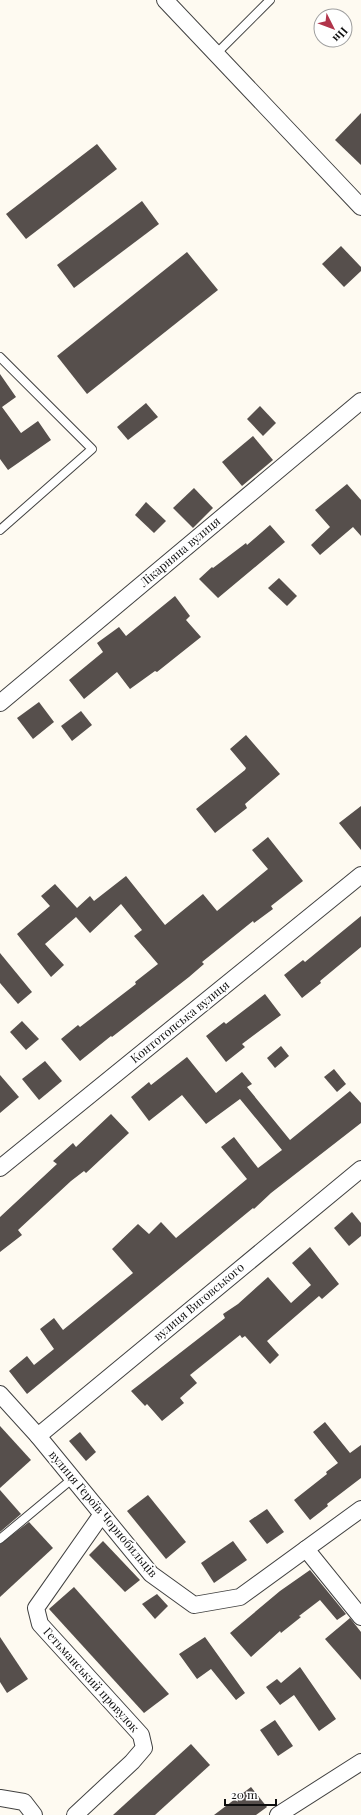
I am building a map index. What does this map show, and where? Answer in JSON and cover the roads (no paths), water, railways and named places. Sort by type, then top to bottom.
[{"type":"street","points":[[167,1],[361,207]]},
{"type":"street","name":"Лікарняна вулиця","points":[[0,703],[361,402]]},
{"type":"street","name":"Контотопська вулиця","points":[[0,1168],[361,875]]},
{"type":"street","name":"вулиця Виговського","points":[[38,1436],[361,1169]]},
{"type":"street","name":"вулиця Героїв Чорнобильців","points":[[0,1394],[38,1436],[151,1574],[194,1605],[240,1597],[361,1509]]},
{"type":"street","name":"Гетьманський провулок","points":[[75,1815],[132,1762],[144,1748],[141,1735],[40,1624],[36,1608],[102,1514]]},
{"type":"street","points":[[306,1549],[361,1617]]},
{"type":"street","points":[[278,1815],[361,1762]]},
{"type":"street","points":[[0,1798],[24,1802],[34,1815]]},
{"type":"lane","points":[[216,54],[270,0]]},
{"type":"lane","points":[[0,357],[92,449],[0,530]]},
{"type":"lane","points":[[0,1539],[72,1479]]}]
